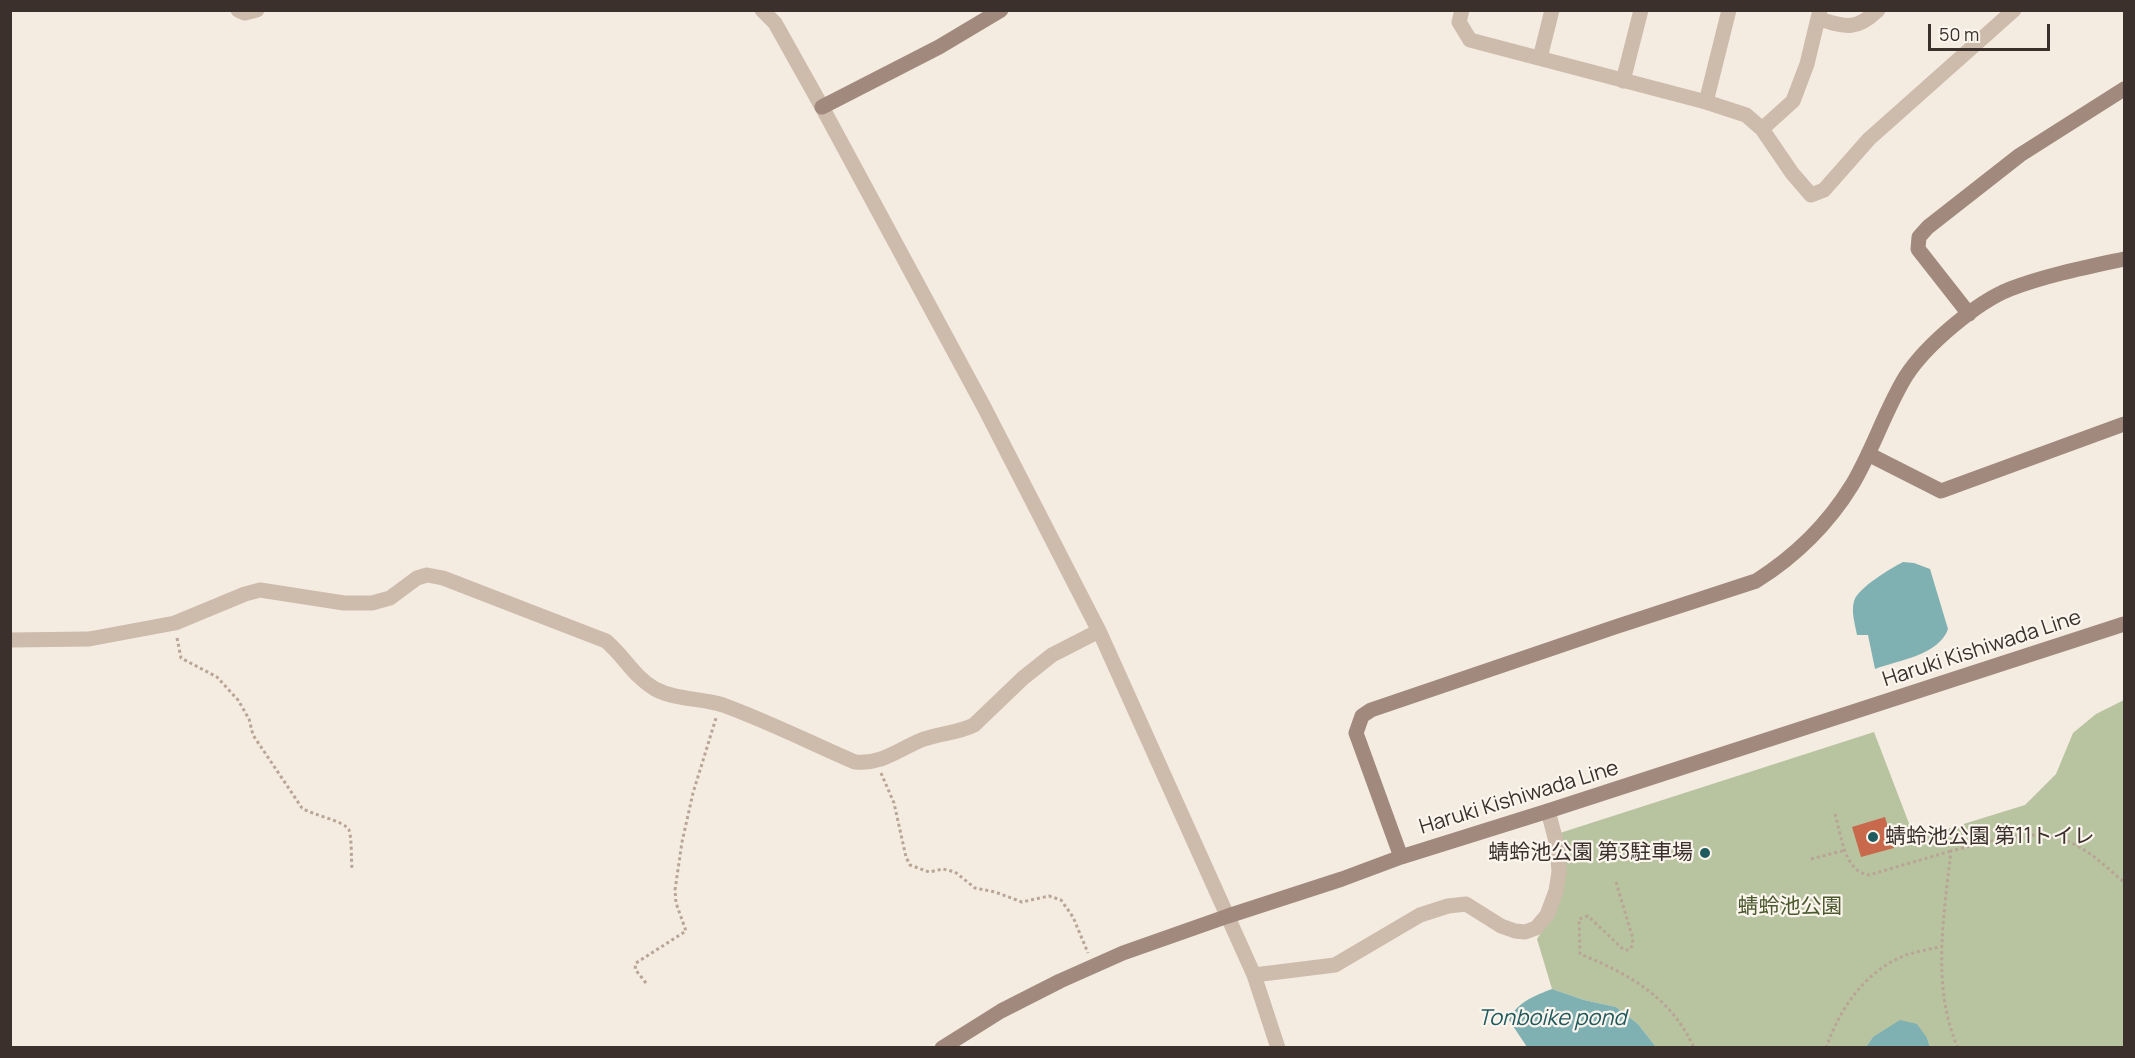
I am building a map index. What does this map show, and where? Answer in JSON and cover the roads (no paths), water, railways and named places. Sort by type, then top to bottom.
[{"type":"street","points":[[238,10],[245,14],[257,10]]},
{"type":"street","points":[[762,10],[775,23],[822,107],[984,407],[1100,633],[1254,975],[1278,1047]]},
{"type":"street","points":[[822,107],[939,47],[1001,10]]},
{"type":"street","points":[[1462,10],[1459,22],[1470,40],[1706,102],[1746,115],[1761,129],[1792,173],[1811,195],[1824,190],[1869,139],[2014,10]]},
{"type":"street","points":[[1540,58],[1552,10]]},
{"type":"street","points":[[1623,81],[1641,10]]},
{"type":"street","points":[[1706,102],[1729,10]]},
{"type":"street","points":[[1761,129],[1793,101],[1807,63],[1820,15],[1840,25],[1855,27],[1868,20],[1878,10]]},
{"type":"street","points":[[1969,314],[1918,249],[1919,237],[1928,227],[2020,155],[2124,89]]},
{"type":"street","points":[[1401,857],[1356,733],[1362,716],[1371,710],[1756,581],[1776,568],[1819,530],[1851,486],[1907,374],[1948,330],[1969,314],[2009,290],[2074,270],[2124,259]]},
{"type":"street","points":[[1868,454],[1941,491],[2124,424]]},
{"type":"street","points":[[10,640],[89,639],[175,623],[260,590],[344,603],[372,603],[390,598],[417,579],[428,575],[443,578],[606,641],[639,679],[658,690],[675,696],[721,705],[855,762],[867,763],[925,738],[964,730],[974,725],[1023,678],[1052,655],[1093,634]]},
{"type":"street","name":"Haruki Kishiwada Line","points":[[942,1047],[1001,1011],[1123,953],[1401,857],[1548,812],[2124,624]]},
{"type":"street","points":[[1254,975],[1335,965],[1420,915],[1449,906],[1466,904],[1501,926],[1515,931],[1525,932],[1536,928],[1547,915],[1556,891],[1559,872],[1557,845],[1548,812]]},
{"type":"water","points":[[1903,562],[1930,569],[1948,629],[1943,638],[1927,651],[1875,669],[1868,635],[1857,635],[1853,614],[1854,601],[1868,584]]},
{"type":"water","name":"Tonboike pond","points":[[1552,989],[1584,1000],[1616,1007],[1638,1024],[1656,1047],[1527,1047],[1509,1020],[1521,1004]]},
{"type":"water","points":[[1900,1020],[1917,1024],[1927,1038],[1930,1047],[1866,1047],[1873,1037]]},
{"type":"place","name":"蜻蛉池公園 第11トイレ","points":[[1873,837]]},
{"type":"place","name":"蜻蛉池公園 第3駐車場","points":[[1705,853]]},
{"type":"park label","name":"蜻蛉池公園","points":[[1790,907]]}]
